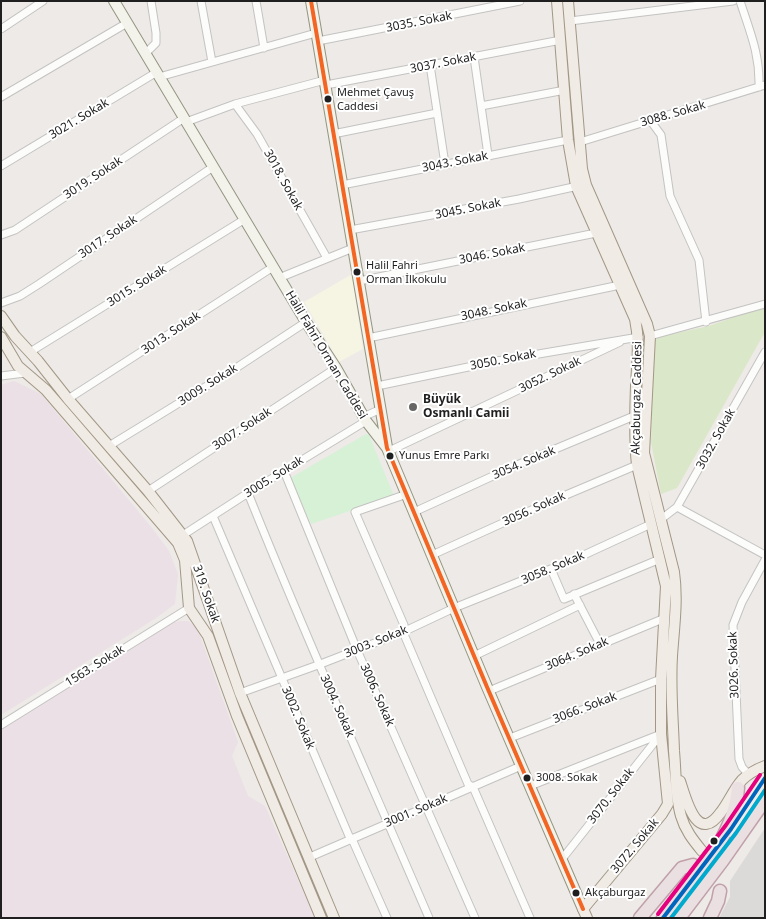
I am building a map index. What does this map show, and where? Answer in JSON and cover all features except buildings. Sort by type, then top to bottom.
[{"type":"highway","points":[[662,918],[697,867],[721,842],[732,816],[738,788]]},
{"type":"highway","points":[[679,918],[765,800]]},
{"type":"highway","points":[[640,918],[682,868],[697,867]]},
{"type":"highway","points":[[710,918],[718,901],[720,891]]},
{"type":"main road","name":"Halil Fahri Orman Caddesi","points":[[114,1],[306,322],[336,368],[364,419],[388,449],[474,656],[585,913]]},
{"type":"main road","points":[[310,1],[388,449]]},
{"type":"main road","name":"Akçaburgaz Caddesi","points":[[557,1],[568,140],[596,233],[635,319],[639,337],[644,453],[656,522],[660,559],[666,586],[666,678],[674,750]]},
{"type":"main road","name":"Akçaburgaz Caddesi","points":[[568,1],[582,169],[581,186],[647,324],[639,337],[634,416],[637,465],[674,572],[676,588],[676,613],[666,678],[662,734],[668,804]]},
{"type":"main road","name":"319. Sokak","points":[[1,316],[15,336],[148,490],[187,541],[240,693],[334,918]]},
{"type":"main road","name":"319. Sokak","points":[[1,337],[15,362],[46,390],[178,543],[184,560],[188,605],[208,636],[237,716],[321,918]]},
{"type":"main road","points":[[15,362],[21,354],[30,352]]},
{"type":"main road","points":[[25,373],[36,369],[38,361]]},
{"type":"main road","points":[[188,605],[190,597],[194,594],[201,594],[207,597]]},
{"type":"main road","points":[[195,617],[207,615],[211,609]]},
{"type":"main road","points":[[674,750],[687,802],[692,816],[700,823],[707,824],[716,819],[738,788],[740,782],[765,766]]},
{"type":"main road","points":[[674,750],[675,775],[681,816],[689,836],[702,852]]},
{"type":"main road","points":[[721,842],[765,778]]},
{"type":"main road","name":"3072. Sokak","points":[[585,913],[668,804]]},
{"type":"street","points":[[1,29],[43,1]]},
{"type":"street","points":[[145,54],[156,43],[151,1]]},
{"type":"street","points":[[201,1],[212,62]]},
{"type":"street","points":[[256,1],[264,48]]},
{"type":"street","name":"3035. Sokak","points":[[317,37],[520,1]]},
{"type":"street","points":[[570,21],[733,1]]},
{"type":"street","points":[[740,1],[756,50],[762,86]]},
{"type":"street","points":[[1,97],[127,24]]},
{"type":"street","name":"3021. Sokak","points":[[1,166],[158,75],[264,48],[317,37]]},
{"type":"street","name":"3037. Sokak","points":[[325,82],[430,65],[561,40]]},
{"type":"street","points":[[474,57],[488,155]]},
{"type":"street","points":[[430,65],[445,164]]},
{"type":"street","name":"3019. Sokak","points":[[1,235],[15,230],[185,120],[235,104],[325,82]]},
{"type":"street","name":"3088. Sokak","points":[[580,142],[762,86]]},
{"type":"street","points":[[481,106],[565,90]]},
{"type":"street","name":"3018. Sokak","points":[[235,104],[262,141],[328,258]]},
{"type":"street","points":[[333,134],[437,113]]},
{"type":"street","points":[[650,120],[661,135],[670,196],[699,260],[706,322]]},
{"type":"street","name":"3043. Sokak","points":[[342,185],[568,140]]},
{"type":"street","name":"3017. Sokak","points":[[1,302],[20,296],[39,284],[213,166]]},
{"type":"street","name":"3045. Sokak","points":[[350,230],[581,186]]},
{"type":"street","name":"3015. Sokak","points":[[30,352],[245,219]]},
{"type":"street","name":"3046. Sokak","points":[[359,281],[596,233]]},
{"type":"street","points":[[280,278],[353,248]]},
{"type":"street","name":"3013. Sokak","points":[[68,398],[274,267]]},
{"type":"street","name":"3048. Sokak","points":[[368,338],[620,284]]},
{"type":"street","points":[[639,337],[706,322],[765,304]]},
{"type":"street","name":"3009. Sokak","points":[[109,446],[236,368],[306,322]]},
{"type":"street","name":"3050. Sokak","points":[[377,386],[498,361],[639,337]]},
{"type":"street","name":"3052. Sokak","points":[[388,449],[639,337]]},
{"type":"street","name":"3032. Sokak","points":[[656,522],[677,507],[762,362],[765,352]]},
{"type":"street","points":[[4,376],[15,362]]},
{"type":"street","name":"3007. Sokak","points":[[148,490],[336,368]]},
{"type":"street","points":[[4,376],[25,373]]},
{"type":"street","name":"3005. Sokak","points":[[183,535],[381,409]]},
{"type":"street","name":"3054. Sokak","points":[[414,512],[517,465],[634,416]]},
{"type":"street","name":"3056. Sokak","points":[[432,555],[637,465]]},
{"type":"street","name":"3006. Sokak","points":[[284,471],[357,650],[475,918]]},
{"type":"street","name":"3004. Sokak","points":[[248,493],[318,665],[389,823],[429,918]]},
{"type":"street","points":[[407,494],[355,512],[404,625],[402,632],[468,784],[473,787],[530,918]]},
{"type":"street","points":[[677,507],[765,555]]},
{"type":"street","name":"3002. Sokak","points":[[213,516],[345,827],[387,918]]},
{"type":"street","name":"3058. Sokak","points":[[454,608],[552,569],[656,522]]},
{"type":"street","points":[[552,569],[564,599],[660,559]]},
{"type":"street","name":"3026. Sokak","points":[[749,775],[742,767],[739,759],[733,626],[742,602],[765,560]]},
{"type":"street","points":[[574,594],[600,644]]},
{"type":"street","name":"1563. Sokak","points":[[1,724],[188,605]]},
{"type":"street","points":[[474,656],[580,606]]},
{"type":"street","name":"3003. Sokak","points":[[240,693],[357,650],[454,608]]},
{"type":"street","name":"3064. Sokak","points":[[489,691],[665,618]]},
{"type":"street","name":"3066. Sokak","points":[[510,738],[666,678]]},
{"type":"street","points":[[530,786],[662,734]]},
{"type":"street","name":"3070. Sokak","points":[[562,859],[662,734]]},
{"type":"street","name":"3001. Sokak","points":[[310,857],[521,766]]},
{"type":"shaded area","points":[[352,274],[363,349],[339,362],[304,302]]},
{"type":"shaded area","points":[[14,381],[41,394],[152,528],[169,551],[178,574],[175,604],[156,618],[1,715],[1,385]]},
{"type":"shaded area","points":[[188,621],[195,626],[199,633],[238,742],[232,756],[248,796],[265,806],[315,918],[1,918],[1,729],[169,623]]},
{"type":"shaded area","points":[[765,828],[765,918],[719,918],[730,897],[730,881]]},
{"type":"green space","points":[[765,306],[765,332],[677,488],[661,494],[651,442],[654,342],[658,337],[709,326]]},
{"type":"green space","points":[[366,434],[369,435],[394,496],[311,524],[291,481],[292,477]]},
{"type":"transit line","points":[[311,1],[387,448],[583,909]]},
{"type":"transit line","points":[[658,914],[726,825],[760,775]]},
{"type":"transit line","points":[[663,918],[731,829],[765,778]]},
{"type":"transit line","points":[[671,918],[736,833],[765,790]]},
{"type":"place","name":"Mehmet Çavuş Caddesi","points":[[328,99]]},
{"type":"place","name":"Halil Fahri Orman İlkokulu","points":[[357,272]]},
{"type":"place","name":"Büyük Osmanlı Camii","points":[[413,407]]},
{"type":"place","name":"Yunus Emre Parkı","points":[[390,456]]},
{"type":"place","name":"3008. Sokak","points":[[527,778]]},
{"type":"place","name":"Akçaburgaz","points":[[576,893]]}]
